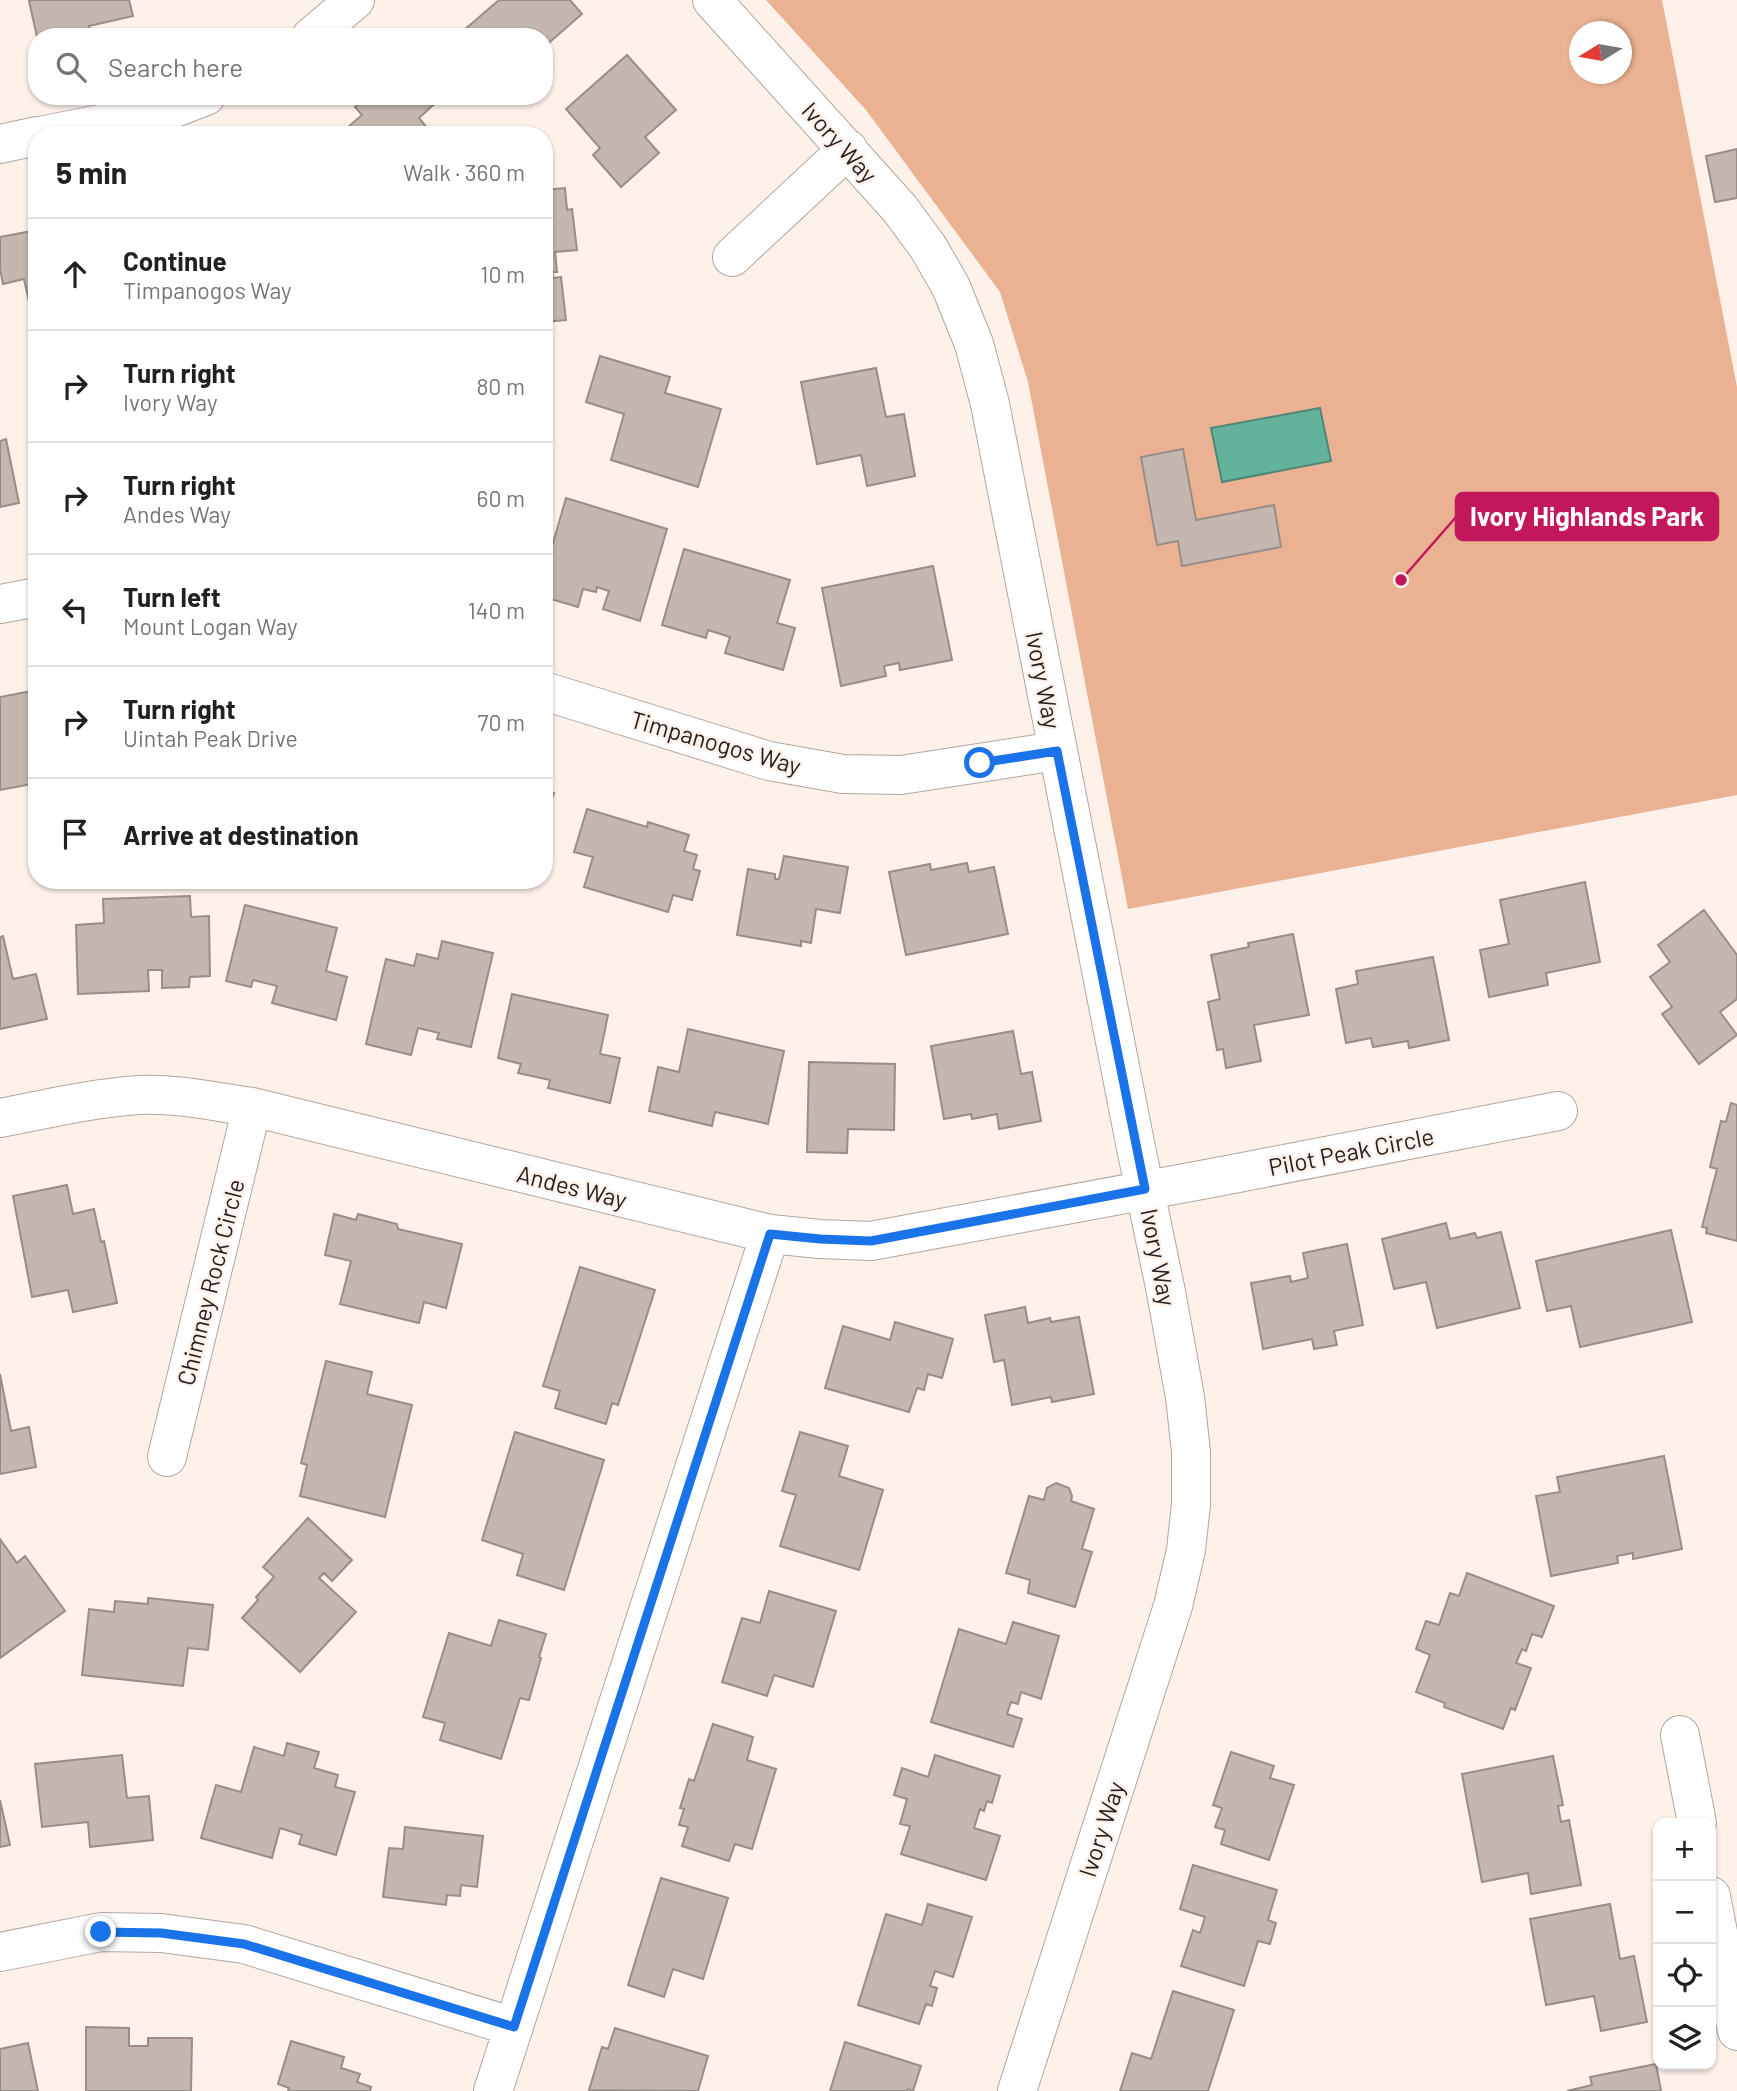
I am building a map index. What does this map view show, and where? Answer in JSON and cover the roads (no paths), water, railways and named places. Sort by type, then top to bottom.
[{"type":"street","points":[[322,28],[355,0]]},
{"type":"street","name":"Ivory Way","points":[[712,0],[900,209],[928,247],[951,288],[974,344],[990,404],[1185,1397],[1191,1452],[1191,1504],[1186,1549],[1173,1606],[1017,2091]]},
{"type":"street","points":[[90,126],[182,105]]},
{"type":"street","points":[[0,144],[28,138]]},
{"type":"street","points":[[732,257],[848,149]]},
{"type":"street","points":[[0,604],[28,599]]},
{"type":"street","name":"Timpanogos Way","points":[[553,694],[769,761],[843,774],[901,775],[1057,751]]},
{"type":"street","name":"Andes Way","points":[[0,1118],[66,1105],[141,1095],[190,1098],[252,1107],[770,1234],[820,1239],[871,1241],[1145,1189]]},
{"type":"street","name":"Chimney Rock Circle","points":[[167,1457],[252,1107]]},
{"type":"street","name":"Pilot Peak Circle","points":[[1145,1189],[1558,1111]]},
{"type":"street","points":[[493,2091],[770,1234]]},
{"type":"street","points":[[1679,1735],[1696,1818]]},
{"type":"street","points":[[1716,1922],[1737,2031]]},
{"type":"street","points":[[0,1952],[101,1932],[161,1933],[244,1944],[514,2027]]},
{"type":"place","name":"Ivory Highlands Park","points":[[1401,580]]}]
